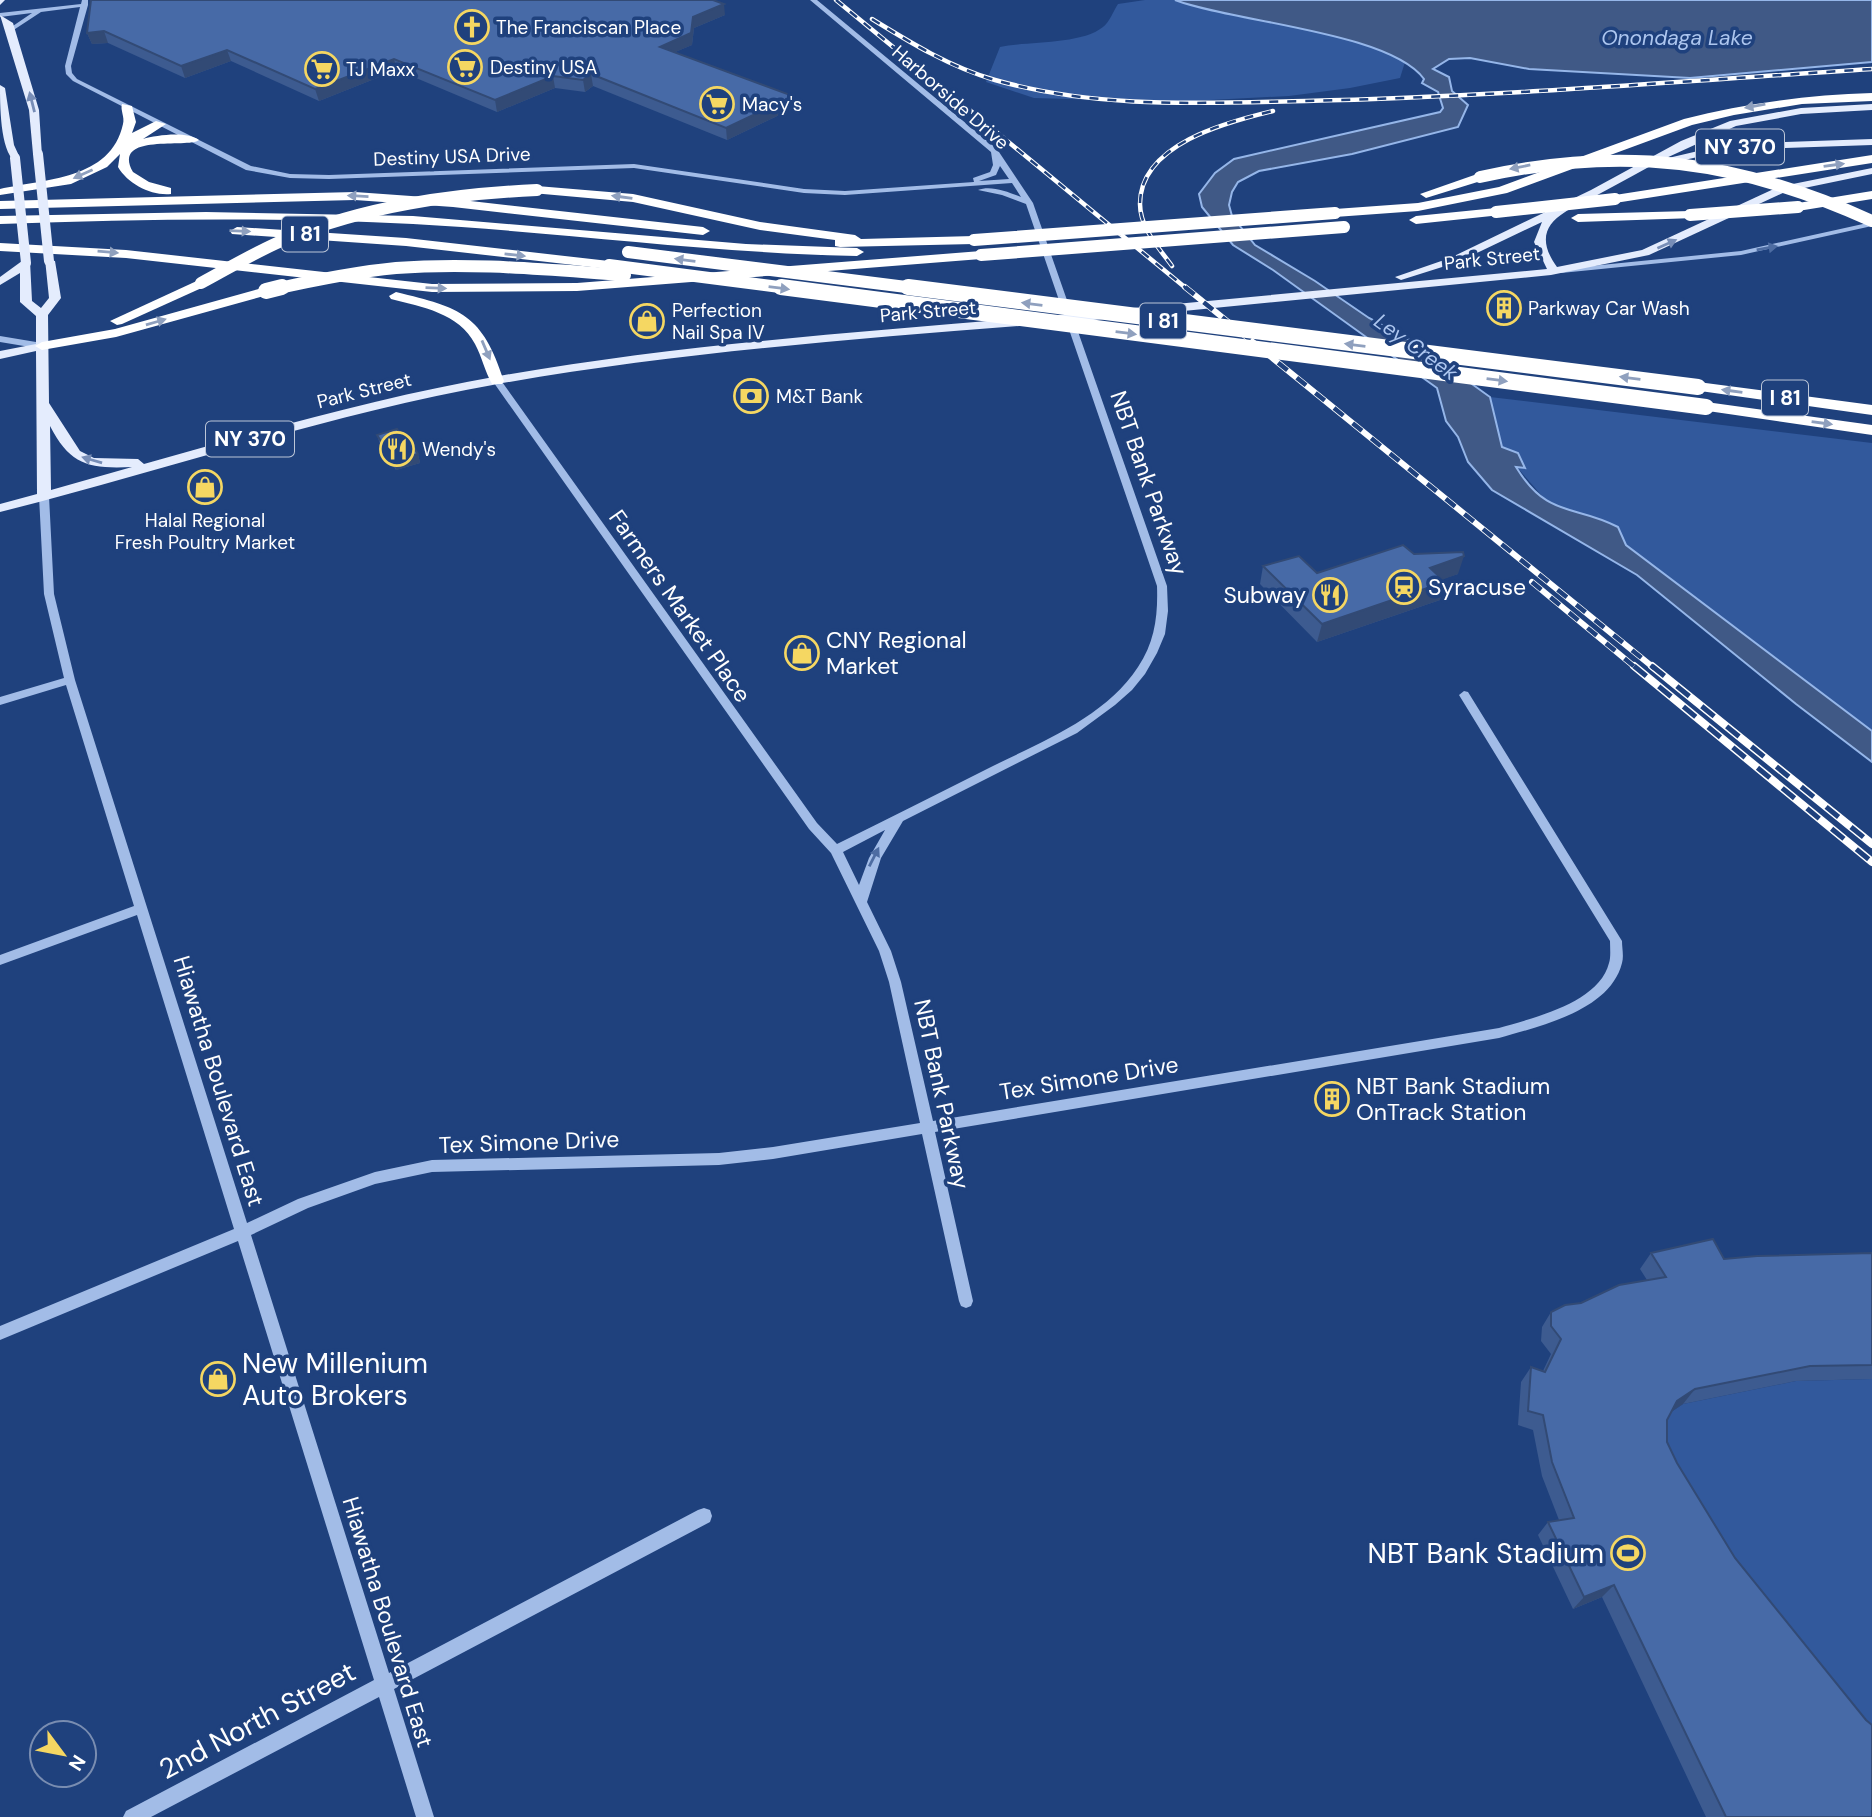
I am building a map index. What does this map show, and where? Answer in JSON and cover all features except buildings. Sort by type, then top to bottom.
[{"type":"highway","points":[[1349,222],[1502,190],[1688,122],[1717,114],[1811,99],[1872,97]]},
{"type":"highway","points":[[126,106],[130,122],[124,167],[128,175],[141,184],[172,193],[220,197]]},
{"type":"highway","points":[[1349,222],[1481,203],[1564,178],[1686,135],[1734,123]]},
{"type":"highway","points":[[125,147],[129,139],[162,125]]},
{"type":"highway","points":[[0,193],[66,181],[103,164],[125,147],[155,139],[193,141]]},
{"type":"highway","points":[[1349,222],[1410,199],[1519,167],[1562,161],[1618,159],[1666,162],[1720,170],[1788,187],[1872,223]]},
{"type":"highway","points":[[1398,223],[1502,216],[1872,159]]},
{"type":"highway","points":[[42,346],[130,316],[201,283],[270,246],[349,217],[429,199],[496,191],[537,190],[633,198],[797,232],[978,248]]},
{"type":"highway","points":[[0,205],[320,195],[395,199],[796,241],[906,243]]},
{"type":"highway","points":[[0,247],[126,254],[383,285],[514,289],[577,287],[978,248],[1349,222],[1502,216],[1577,218],[1690,215],[1798,207],[1872,197]]},
{"type":"highway","points":[[0,211],[250,207],[738,235]]},
{"type":"highway","name":"I 81","points":[[0,220],[122,215],[231,217],[385,225],[628,253],[1872,410]]},
{"type":"highway","points":[[231,217],[414,220],[803,252],[978,248]]},
{"type":"highway","name":"I 81","points":[[0,232],[150,229],[327,235],[609,265],[1872,430]]},
{"type":"highway","points":[[42,346],[116,333],[265,291],[363,272],[413,267],[487,268],[711,279]]},
{"type":"highway","points":[[270,271],[423,302],[458,316],[480,335],[488,350],[497,381]]},
{"type":"main road","points":[[0,16],[8,23],[34,110],[55,298],[42,315],[26,302],[26,263],[15,158],[9,145],[0,88]]},
{"type":"main road","points":[[1614,182],[1685,143],[1734,123],[1801,111],[1872,107]]},
{"type":"main road","name":"NY 370","points":[[1340,292],[1426,271],[1454,260],[1614,182],[1662,162],[1728,147],[1872,142]]},
{"type":"main road","name":"NY 370","points":[[1559,209],[1543,227],[1539,237],[1542,254],[1554,271],[1645,253],[1782,189],[1872,171]]},
{"type":"main road","points":[[0,282],[26,263]]},
{"type":"main road","name":"Park Street","points":[[0,508],[397,401],[497,381],[666,356],[1554,271]]},
{"type":"main road","name":"Hiawatha Boulevard East","points":[[42,315],[44,496]]},
{"type":"main road","points":[[0,355],[42,346]]},
{"type":"main road","points":[[43,403],[69,448],[77,455],[106,464],[159,463]]},
{"type":"street","name":"Harborside Drive","points":[[813,0],[994,151],[1029,203],[1067,318]]},
{"type":"street","name":"Destiny USA Drive","points":[[0,16],[85,3],[68,66],[69,74],[75,80],[249,168],[290,176],[329,177],[634,166],[804,191],[875,192],[1016,181]]},
{"type":"street","points":[[9,31],[41,10]]},
{"type":"street","points":[[950,187],[993,173],[997,165],[994,151]]},
{"type":"street","points":[[950,187],[992,190],[1029,203]]},
{"type":"street","name":"Park Street","points":[[1554,271],[1741,253],[1872,223]]},
{"type":"street","name":"NBT Bank Parkway","points":[[966,1301],[925,1128],[895,982],[885,951],[836,850],[1073,730],[1102,710],[1136,679],[1156,649],[1162,632],[1162,586],[1067,318]]},
{"type":"street","points":[[0,339],[42,346]]},
{"type":"street","name":"Farmers Market Place","points":[[497,381],[730,712],[813,825],[836,850]]},
{"type":"street","name":"Hiawatha Boulevard East","points":[[44,496],[49,594],[69,680],[425,1817]]},
{"type":"street","points":[[0,701],[69,680]]},
{"type":"street","name":"Tex Simone Drive","points":[[0,1333],[243,1232],[303,1203],[364,1181],[432,1166],[719,1159],[773,1153],[1499,1033],[1548,1018],[1590,998],[1609,982],[1617,963],[1616,941],[1464,695]]},
{"type":"street","name":"NBT Bank Parkway","points":[[862,901],[871,861],[900,817]]},
{"type":"street","points":[[0,960],[142,908]]},
{"type":"street","name":"2nd North Street","points":[[132,1817],[383,1682],[704,1516]]},
{"type":"shaded area","points":[[1145,0],[1175,0],[1336,36],[1369,45],[1405,62],[1400,78],[1350,88],[1289,96],[1172,102],[1034,98],[986,82],[1000,47],[1081,37],[1105,25],[1118,4]]},
{"type":"shaded area","points":[[1490,397],[1872,443],[1872,731],[1626,545],[1618,527],[1549,504],[1516,466],[1524,468],[1502,447]]},
{"type":"shaded area","points":[[1872,1379],[1872,1749],[1664,1477],[1665,1416],[1683,1404],[1796,1381]]},
{"type":"water","points":[[1175,0],[1872,0],[1872,62],[1690,78],[1529,69],[1470,58],[1449,59],[1433,69],[1449,77],[1452,91],[1468,105],[1458,127],[1352,154],[1259,171],[1238,182],[1229,205],[1232,216],[1255,245],[1369,318],[1412,341],[1490,397],[1502,447],[1518,453],[1525,468],[1516,467],[1539,495],[1562,508],[1618,527],[1626,545],[1872,731],[1872,762],[1637,575],[1492,490],[1468,462],[1458,437],[1446,421],[1437,388],[1273,270],[1233,245],[1202,207],[1199,194],[1215,173],[1234,159],[1440,112],[1443,108],[1438,92],[1422,83],[1424,79],[1406,63],[1379,50],[1346,39]]},
{"type":"railway","points":[[836,0],[1187,289]]},
{"type":"railway","points":[[872,19],[916,45],[978,75],[1072,96],[1149,102],[1267,102],[1448,96],[1872,69]]},
{"type":"railway","points":[[1172,266],[1151,237],[1141,213],[1144,183],[1154,166],[1170,151],[1189,139],[1211,129],[1273,111]]},
{"type":"railway","points":[[1185,287],[1654,668]]},
{"type":"railway","points":[[1532,582],[1636,668]]},
{"type":"railway","points":[[1634,666],[1872,862]]},
{"type":"railway","points":[[1652,666],[1872,844]]},
{"type":"place","name":"The Franciscan Place","points":[[472,27]]},
{"type":"place","name":"Destiny USA","points":[[465,67]]},
{"type":"place","name":"TJ Maxx","points":[[322,69]]},
{"type":"place","name":"Macy's","points":[[717,104]]},
{"type":"place","name":"Parkway Car Wash","points":[[1504,308]]},
{"type":"place","name":"Perfection Nail Spa IV","points":[[647,321]]},
{"type":"place","name":"M&T Bank","points":[[751,396]]},
{"type":"place","name":"Wendy's","points":[[397,449]]},
{"type":"place","name":"Halal Regional Fresh Poultry Market","points":[[205,487]]},
{"type":"place","name":"Syracuse","points":[[1404,587]]},
{"type":"place","name":"Subway","points":[[1330,595]]},
{"type":"place","name":"CNY Regional Market","points":[[802,653]]},
{"type":"place","name":"NBT Bank Stadium OnTrack Station","points":[[1332,1099]]},
{"type":"place","name":"New Millenium Auto Brokers","points":[[218,1379]]},
{"type":"place","name":"NBT Bank Stadium","points":[[1628,1553]]},
{"type":"water label","name":"Onondaga Lake","points":[[1677,38]]},
{"type":"water label","name":"Ley Creek","points":[[1416,347]]}]
